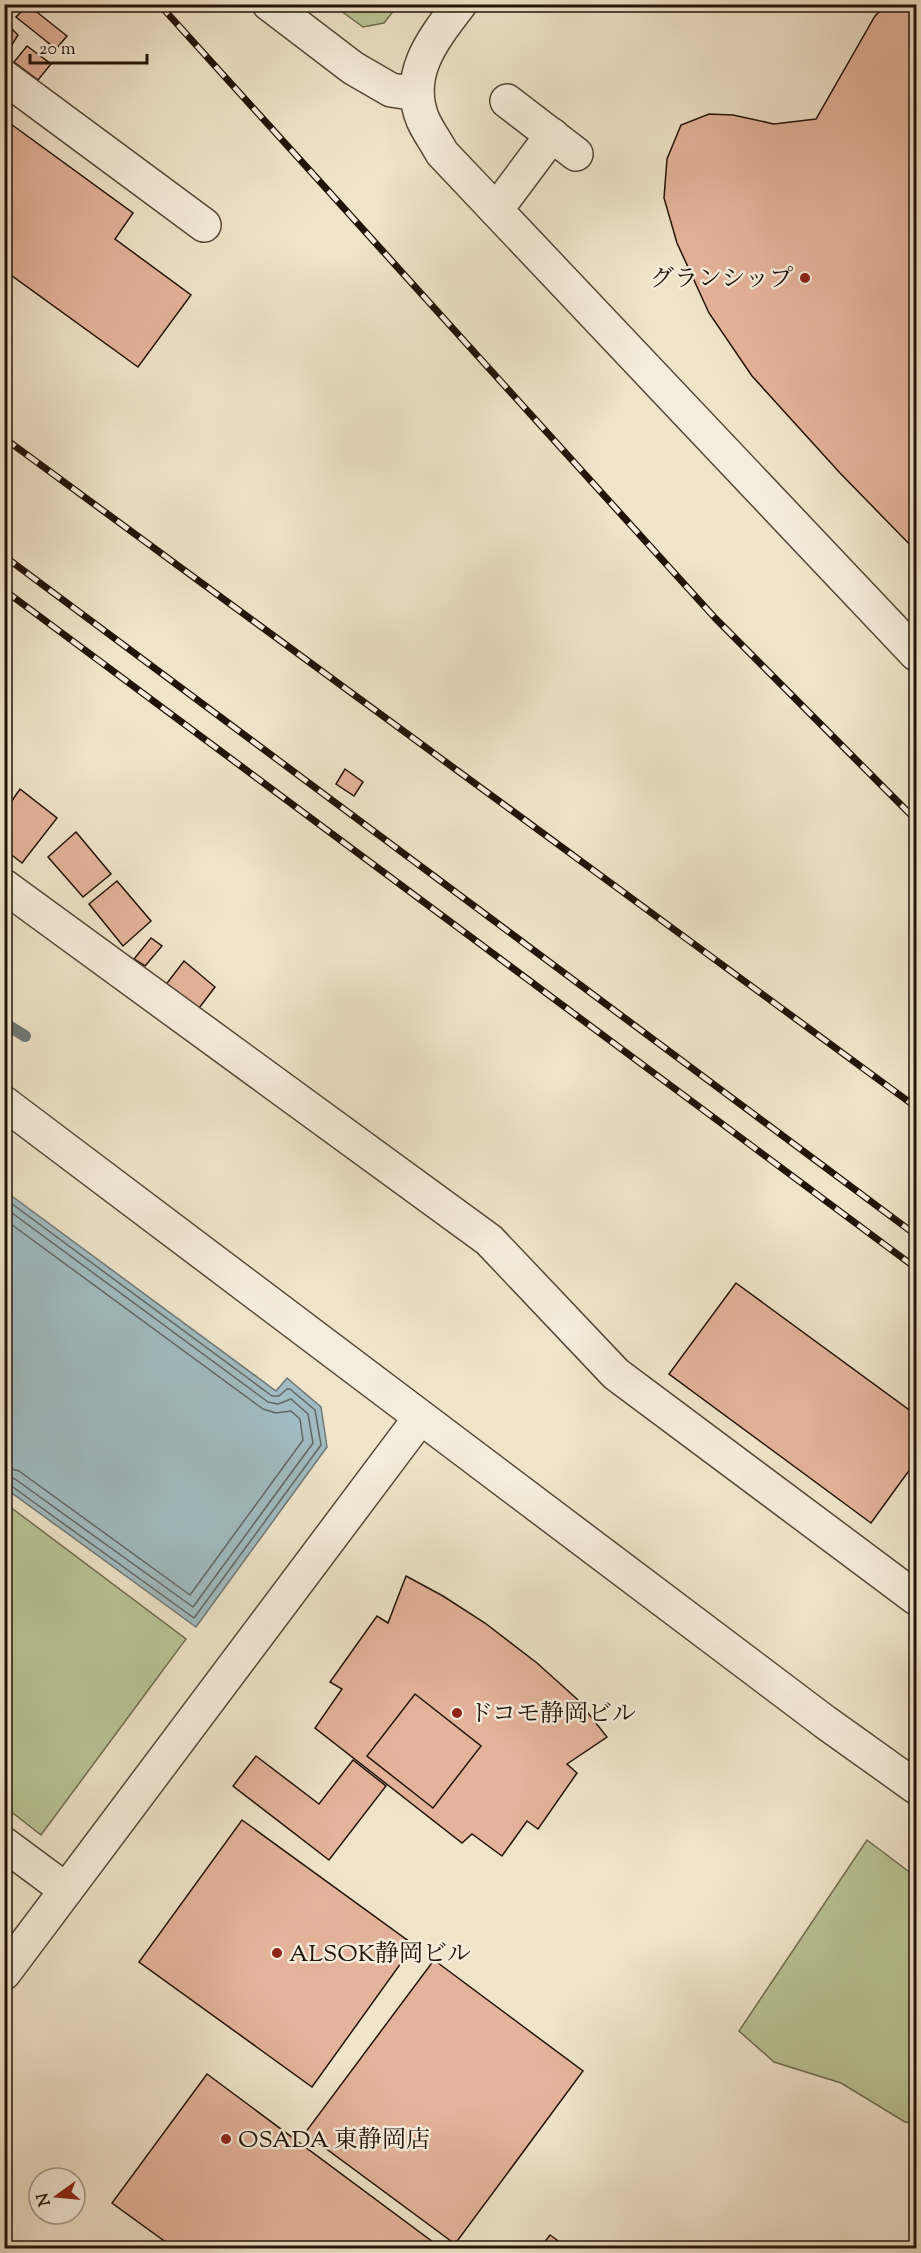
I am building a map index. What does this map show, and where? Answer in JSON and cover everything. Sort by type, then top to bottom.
[{"type":"street","points":[[269,4],[353,68],[391,90],[417,94]]},
{"type":"street","points":[[460,4],[430,43],[422,64],[417,94],[423,118],[442,153],[916,654]]},
{"type":"street","points":[[4,77],[204,225]]},
{"type":"street","points":[[496,210],[564,144],[507,101]]},
{"type":"street","points":[[4,886],[489,1240],[616,1374],[916,1598]]},
{"type":"street","points":[[4,1103],[825,1722],[916,1787]]},
{"type":"street","points":[[4,1973],[420,1418]]},
{"type":"street","points":[[4,1844],[66,1890]]},
{"type":"green space","points":[[333,5],[398,5],[384,23],[363,27]]},
{"type":"green space","points":[[5,1503],[186,1639],[41,1835],[5,1807]]},
{"type":"green space","points":[[867,1840],[916,1877],[916,2124],[905,2122],[841,2083],[774,2062],[739,2031]]},
{"type":"water","points":[[5,1191],[276,1391],[287,1378],[321,1407],[327,1447],[196,1627],[5,1488]]},
{"type":"building","name":"グランシップ","points":[[887,4],[902,4],[916,16],[916,551],[840,473],[752,376],[709,313],[677,243],[664,198],[667,159],[681,125],[709,114],[733,115],[774,124],[816,119],[875,16]]},
{"type":"building","points":[[28,5],[67,36],[56,49],[16,17]]},
{"type":"building","points":[[10,27],[18,35],[6,54],[4,34]]},
{"type":"building","points":[[27,46],[51,64],[38,80],[14,62]]},
{"type":"building","points":[[4,119],[133,213],[115,239],[191,295],[138,367],[4,270]]},
{"type":"building","points":[[345,769],[363,782],[354,796],[336,784]]},
{"type":"building","points":[[20,789],[57,818],[22,863],[4,849],[4,812]]},
{"type":"building","points":[[76,832],[111,874],[83,897],[48,857]]},
{"type":"building","points":[[117,881],[151,921],[123,946],[89,904]]},
{"type":"building","points":[[151,938],[162,946],[145,966],[134,959]]},
{"type":"building","points":[[184,961],[215,987],[196,1012],[164,987]]},
{"type":"building","points":[[736,1283],[916,1415],[916,1461],[871,1523],[669,1374]]},
{"type":"building","name":"ドコモ静岡ビル","points":[[406,1576],[485,1623],[537,1663],[577,1699],[607,1737],[567,1764],[577,1773],[538,1829],[527,1821],[502,1856],[472,1834],[462,1843],[315,1728],[342,1689],[330,1682],[377,1616],[388,1623]]},
{"type":"building","points":[[415,1694],[481,1746],[433,1808],[367,1756]]},
{"type":"building","points":[[256,1756],[319,1804],[353,1760],[386,1786],[329,1860],[233,1786]]},
{"type":"building","name":"ALSOK静岡ビル","points":[[242,1820],[414,1945],[312,2087],[139,1962]]},
{"type":"building","points":[[434,1960],[583,2071],[455,2244],[305,2133]]},
{"type":"building","name":"OSADA 東静岡店","points":[[207,2074],[441,2248],[174,2248],[112,2203]]},
{"type":"building","points":[[550,2235],[568,2248],[540,2248]]},
{"type":"waterway","points":[[4,1023],[25,1036]]},
{"type":"railway","points":[[159,4],[715,618],[916,820]]},
{"type":"railway","points":[[4,438],[916,1107]]},
{"type":"railway","points":[[4,556],[916,1235]]},
{"type":"railway","points":[[4,590],[916,1268]]},
{"type":"place","name":"グランシップ","points":[[805,278]]},
{"type":"place","name":"ドコモ静岡ビル","points":[[457,1713]]},
{"type":"place","name":"ALSOK静岡ビル","points":[[277,1953]]},
{"type":"place","name":"OSADA 東静岡店","points":[[226,2139]]}]
